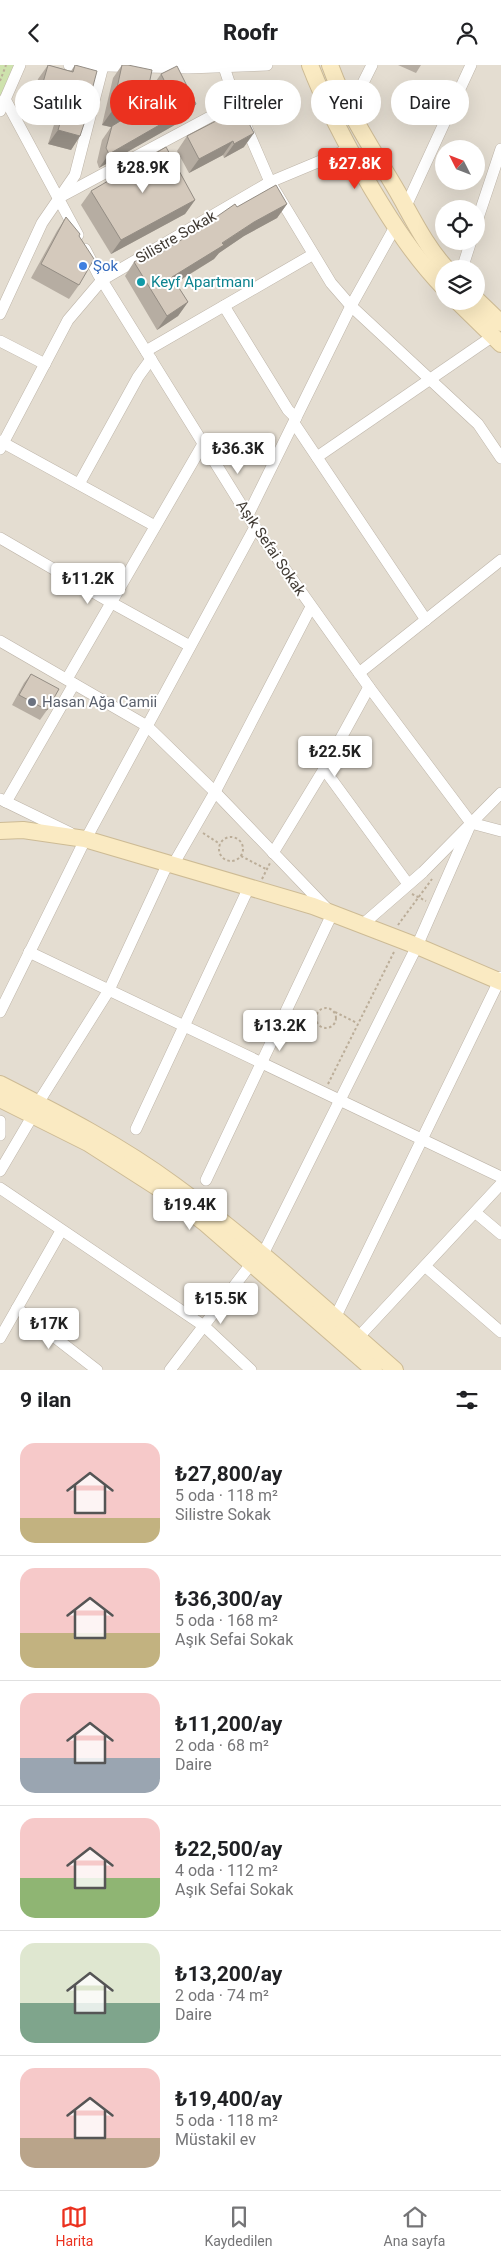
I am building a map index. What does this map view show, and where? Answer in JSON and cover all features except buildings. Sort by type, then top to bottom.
[{"type":"street","points":[[0,111],[20,65]]},
{"type":"street","points":[[69,65],[224,67],[267,65]]},
{"type":"street","points":[[310,65],[324,101],[349,149],[395,227],[435,278]]},
{"type":"street","points":[[330,65],[337,80]]},
{"type":"street","points":[[364,80],[372,65]]},
{"type":"street","points":[[406,206],[471,65]]},
{"type":"street","points":[[0,314],[42,223],[75,175],[103,66]]},
{"type":"street","points":[[224,67],[228,80]]},
{"type":"street","name":"Aşık Sefai Sokak","points":[[5,99],[102,280],[255,527],[369,687],[471,823]]},
{"type":"street","points":[[58,198],[205,120]]},
{"type":"street","points":[[245,125],[270,182],[312,255],[331,283],[351,306],[478,424],[501,458]]},
{"type":"street","points":[[359,125],[440,260]]},
{"type":"street","name":"Silistre Sokak","points":[[1,444],[68,320],[102,280],[270,182],[349,149]]},
{"type":"street","points":[[484,200],[501,149]]},
{"type":"street","points":[[248,515],[351,306],[395,227]]},
{"type":"street","points":[[79,484],[149,355],[224,306],[312,255]]},
{"type":"street","points":[[224,306],[317,457],[426,619]]},
{"type":"street","points":[[468,310],[498,334]]},
{"type":"street","points":[[483,310],[498,334]]},
{"type":"street","points":[[317,457],[498,334]]},
{"type":"street","points":[[0,341],[45,364]]},
{"type":"street","points":[[1,444],[155,526]]},
{"type":"street","points":[[82,839],[3,801],[155,526],[204,444]]},
{"type":"street","points":[[0,1012],[82,839],[147,726],[255,527]]},
{"type":"street","points":[[0,538],[190,646]]},
{"type":"street","points":[[359,673],[501,561]]},
{"type":"street","points":[[0,1171],[109,990],[170,864],[195,827],[215,792],[311,607]]},
{"type":"street","points":[[0,641],[147,726],[215,792],[332,914]]},
{"type":"street","points":[[274,854],[369,687]]},
{"type":"street","points":[[324,769],[408,885]]},
{"type":"street","points":[[362,925],[408,885],[428,875],[471,823],[501,793]]},
{"type":"street","points":[[471,823],[501,831]]},
{"type":"street","points":[[170,1370],[257,1260],[340,1101],[417,946],[471,823]]},
{"type":"street","points":[[0,831],[23,830],[82,839],[170,864],[332,914],[501,980],[335,1318]]},
{"type":"street","points":[[136,1129],[253,889]]},
{"type":"street","points":[[206,1180],[332,914]]},
{"type":"street","points":[[29,952],[501,1177]]},
{"type":"street","points":[[0,1083],[166,1193],[335,1318],[374,1370]]},
{"type":"street","points":[[0,1099],[37,1107]]},
{"type":"street","points":[[0,1121],[0,1135]]},
{"type":"street","points":[[353,1343],[501,1185]]},
{"type":"street","points":[[0,1188],[204,1326],[251,1370]]},
{"type":"street","points":[[476,1213],[501,1234]]},
{"type":"street","points":[[0,1338],[61,1231]]},
{"type":"street","points":[[257,1260],[353,1343],[395,1370]]},
{"type":"street","points":[[426,1267],[501,1332]]},
{"type":"street","points":[[17,1309],[97,1370]]},
{"type":"path","points":[[0,81],[6,65]]},
{"type":"path","points":[[195,827],[220,844]]},
{"type":"path","points":[[227,838],[237,838],[242,842],[241,856],[235,861],[224,859],[220,853],[220,844],[227,838]]},
{"type":"path","points":[[253,889],[274,854]]},
{"type":"path","points":[[241,856],[266,870]]},
{"type":"path","points":[[324,1093],[358,1024],[396,938],[398,923],[428,875],[446,883]]},
{"type":"path","points":[[332,1011],[336,1019],[333,1026],[326,1029],[318,1026],[316,1017],[320,1010],[326,1008],[332,1011],[358,1024]]},
{"type":"shaded area","points":[[0,65],[501,65],[501,1370],[0,1370]]},
{"type":"green space","points":[[0,65],[20,65],[0,111]]},
{"type":"place","name":"Şok","points":[[83,266]]},
{"type":"place","name":"Keyf Apartmanı","points":[[141,282]]},
{"type":"place","name":"Hasan Ağa Camii","points":[[32,702]]}]
